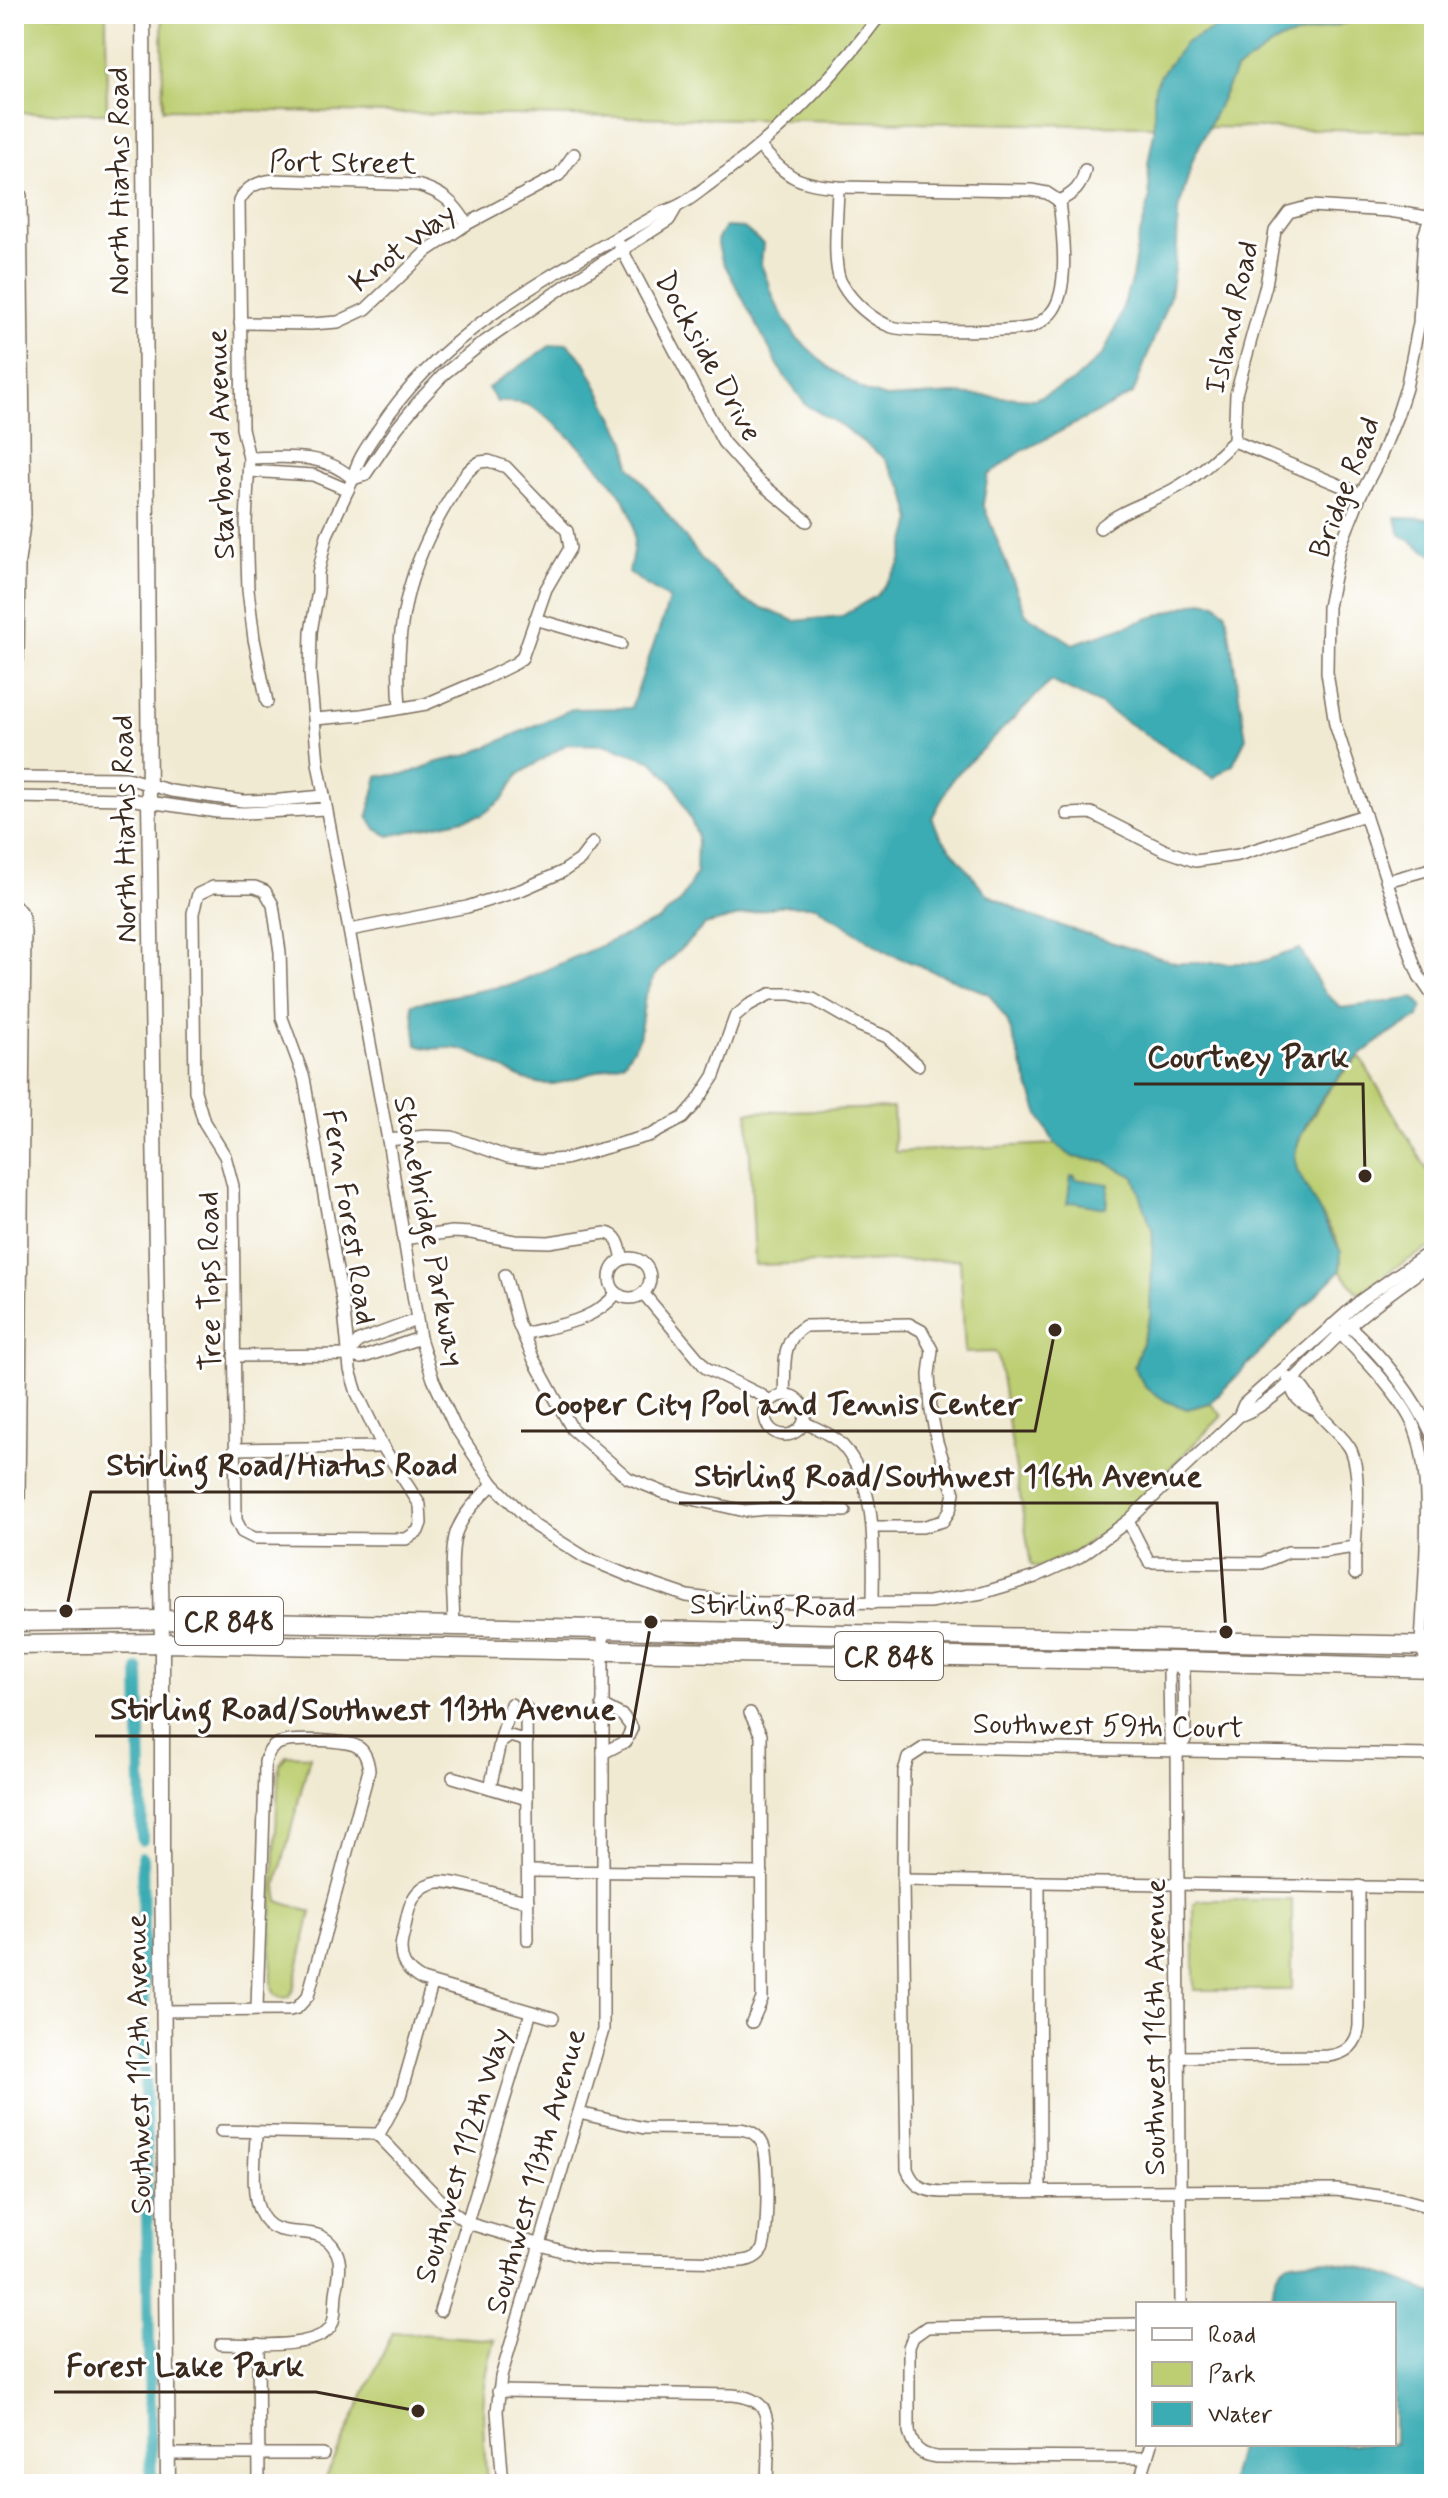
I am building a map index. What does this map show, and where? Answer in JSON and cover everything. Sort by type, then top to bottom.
[{"type":"main road","name":"Stirling Road","points":[[14,1622],[161,1620],[1174,1641],[1430,1657]]},
{"type":"main road","name":"Stirling Road","points":[[14,1645],[162,1643],[1175,1661],[1430,1657]]},
{"type":"street","name":"North Hiatus Road","points":[[143,14],[149,802],[162,1643]]},
{"type":"street","name":"Stonebridge Parkway","points":[[867,31],[874,14]]},
{"type":"street","name":"Stonebridge Parkway","points":[[881,14],[814,94],[759,146],[676,208],[669,220],[514,298],[429,366],[388,414],[362,456],[327,535],[318,573],[311,632],[310,674],[318,763],[388,1140],[416,1320],[433,1379],[454,1425],[493,1484],[535,1526],[586,1558],[687,1596],[744,1603],[929,1602],[982,1593],[1035,1577],[1079,1557],[1128,1521],[1239,1416],[1252,1411],[1291,1382],[1340,1326],[1399,1272],[1428,1253],[1434,1253]]},
{"type":"street","points":[[759,146],[785,174],[808,185],[1031,190],[1047,193],[1059,201],[1065,253],[1060,293],[1052,312],[1034,326],[1014,330],[895,328],[876,320],[847,291],[838,276],[838,187]]},
{"type":"street","name":"Knot Way","points":[[240,323],[338,322],[366,309],[427,251],[467,224],[559,175],[574,154]]},
{"type":"street","points":[[1059,201],[1082,184],[1085,170]]},
{"type":"street","name":"Port Street","points":[[251,187],[262,181],[274,180],[417,185],[435,190],[449,199],[467,224]]},
{"type":"street","points":[[14,184],[21,196],[19,434],[25,517],[16,561],[18,659],[14,667]]},
{"type":"street","name":"Starboard Avenue","points":[[251,187],[242,195],[238,208],[242,428],[249,458],[246,523],[248,590],[267,702]]},
{"type":"street","name":"Island Road","points":[[1361,494],[1234,441],[1236,394],[1252,345],[1275,231],[1289,212],[1311,206],[1389,211],[1432,218]]},
{"type":"street","name":"Bridge Road","points":[[1432,218],[1424,236],[1419,323],[1406,388],[1379,460],[1361,494],[1340,547],[1328,607],[1327,672],[1335,724],[1419,976],[1434,998]]},
{"type":"street","name":"Stonebridge Parkway","points":[[350,484],[365,475],[397,428],[445,373],[620,244]]},
{"type":"street","name":"Dockside Drive","points":[[620,244],[723,442],[757,480],[807,521]]},
{"type":"street","points":[[1100,528],[1115,515],[1173,490],[1200,473],[1234,441]]},
{"type":"street","points":[[249,458],[305,457],[323,461],[345,472],[350,484]]},
{"type":"street","points":[[315,719],[400,708],[426,704],[484,679],[522,658],[546,589],[570,542],[567,531],[506,467],[489,461],[474,465],[433,526],[411,581],[402,614],[397,674],[400,708]]},
{"type":"street","points":[[249,471],[313,475],[350,484]]},
{"type":"street","points":[[535,619],[621,644]]},
{"type":"street","points":[[14,777],[127,778],[171,791],[243,801],[324,796]]},
{"type":"street","points":[[14,797],[149,802],[217,812],[326,809]]},
{"type":"street","points":[[1067,814],[1091,813],[1164,850],[1195,861],[1238,855],[1365,815]]},
{"type":"street","points":[[350,930],[467,907],[521,890],[562,872],[580,860],[593,843]]},
{"type":"street","points":[[1387,881],[1434,868]]},
{"type":"street","name":"Tree Tops Road","points":[[242,1532],[236,1520],[233,1186],[225,1156],[204,1122],[195,1091],[193,913],[198,894],[213,887],[255,887],[265,891]]},
{"type":"street","name":"Fern Forest Road","points":[[242,1532],[260,1538],[399,1540],[413,1536],[421,1523],[420,1505],[383,1447],[357,1393],[347,1355],[344,1311],[304,1078],[282,1018],[280,952],[273,905],[265,891]]},
{"type":"street","points":[[14,1506],[19,1499],[19,1044],[25,932],[17,906]]},
{"type":"street","points":[[388,1140],[452,1137],[508,1157],[540,1161],[565,1159],[651,1135],[683,1118],[697,1102],[714,1076],[735,1017],[770,994],[791,994],[813,999],[860,1026],[887,1037],[918,1065]]},
{"type":"street","points":[[403,1239],[452,1232],[515,1241],[549,1242],[611,1233],[618,1241],[623,1259]]},
{"type":"street","points":[[623,1259],[636,1259],[646,1266],[650,1279],[643,1293],[627,1298],[617,1293],[611,1286],[613,1267],[623,1259]]},
{"type":"street","name":"Stonebridge Parkway","points":[[1239,1416],[1244,1404],[1280,1371],[1434,1261]]},
{"type":"street","points":[[505,1275],[534,1360],[572,1429],[628,1478],[665,1493],[745,1511],[845,1511]]},
{"type":"street","points":[[523,1334],[591,1316],[617,1293]]},
{"type":"street","points":[[643,1293],[706,1368],[770,1401]]},
{"type":"street","points":[[347,1355],[359,1341],[416,1320]]},
{"type":"street","points":[[784,1395],[787,1346],[794,1333],[805,1326],[909,1324],[922,1331],[932,1350],[929,1374],[931,1411],[937,1442],[954,1493],[950,1510],[943,1521],[922,1527],[873,1527]]},
{"type":"street","points":[[1340,1326],[1368,1343],[1410,1393],[1434,1439]]},
{"type":"street","points":[[1340,1326],[1412,1421],[1420,1449],[1426,1500],[1430,1657]]},
{"type":"street","points":[[234,1356],[347,1355],[361,1358],[420,1338]]},
{"type":"street","points":[[1280,1371],[1291,1382],[1290,1387],[1305,1407],[1318,1411],[1350,1449],[1357,1481],[1355,1574]]},
{"type":"street","points":[[784,1395],[797,1399],[804,1409],[804,1422],[791,1435],[772,1431],[765,1419],[770,1401],[784,1395]]},
{"type":"street","points":[[804,1422],[833,1437],[843,1447],[863,1485],[873,1527],[873,1603]]},
{"type":"street","points":[[235,1449],[383,1447]]},
{"type":"street","points":[[454,1627],[453,1558],[456,1531],[469,1509],[493,1484]]},
{"type":"street","points":[[1128,1521],[1149,1562],[1262,1563],[1288,1552],[1322,1552],[1354,1547]]},
{"type":"street","name":"Southwest 113th Avenue","points":[[503,2484],[498,2391],[603,2030],[603,1630]]},
{"type":"street","name":"Southwest 116th Avenue","points":[[1174,1641],[1175,1661],[1184,1673],[1185,1740],[1177,1749],[1181,2302]]},
{"type":"street","name":"Southwest 112th Avenue","points":[[162,1643],[168,2484]]},
{"type":"street","points":[[490,1788],[511,1704]]},
{"type":"street","points":[[602,1705],[623,1716],[632,1728],[626,1741],[603,1753]]},
{"type":"street","points":[[526,1708],[528,1940]]},
{"type":"street","points":[[750,1713],[761,1735],[762,1873],[762,1999],[752,2022]]},
{"type":"street","points":[[500,1743],[510,1736],[527,1741]]},
{"type":"street","points":[[163,2011],[257,2010],[297,2008],[308,1996],[369,1770],[366,1756],[359,1748],[344,1742],[285,1741],[271,1748],[265,1762],[257,2010]]},
{"type":"street","name":"Southwest 59th Court","points":[[903,1880],[904,1771],[908,1758],[918,1750],[933,1746],[1434,1755]]},
{"type":"street","points":[[453,1777],[527,1799]]},
{"type":"street","points":[[528,1871],[762,1873]]},
{"type":"street","points":[[1434,1888],[903,1880],[907,2169],[917,2186],[942,2192],[1336,2190],[1389,2197],[1434,2208]]},
{"type":"street","points":[[528,1901],[447,1882],[422,1887],[412,1902],[400,1952],[403,1964],[415,1976],[432,1984],[553,2018]]},
{"type":"street","points":[[1039,1882],[1040,2191]]},
{"type":"street","points":[[1178,2057],[1328,2056],[1349,2048],[1357,2040],[1359,2026],[1359,1886]]},
{"type":"street","points":[[378,2135],[400,2096],[432,1984]]},
{"type":"street","name":"Southwest 112th Way","points":[[440,2311],[531,2012]]},
{"type":"street","points":[[221,2131],[378,2135],[448,2208],[467,2223],[576,2256],[604,2260],[734,2262],[757,2256],[766,2237],[766,2160],[759,2138],[747,2130],[631,2126],[579,2113]]},
{"type":"street","points":[[221,2344],[309,2342],[324,2335],[333,2324],[340,2265],[336,2251],[325,2238],[306,2232],[280,2232],[268,2224],[259,2211],[255,2195],[256,2132]]},
{"type":"street","points":[[1136,2324],[927,2327],[917,2333],[909,2347],[909,2431],[918,2451],[930,2457],[1147,2458]]},
{"type":"street","points":[[258,2344],[259,2484]]},
{"type":"street","points":[[498,2391],[733,2395],[758,2403],[766,2415],[767,2484]]},
{"type":"street","points":[[1139,2484],[1150,2446]]},
{"type":"street","points":[[168,2454],[323,2454]]},
{"type":"green space","points":[[14,14],[106,14],[107,113],[14,113]]},
{"type":"green space","points":[[162,14],[1434,14],[1434,131],[163,109]]},
{"type":"green space","points":[[1360,1057],[1434,1181],[1434,1245],[1359,1294],[1340,1271],[1341,1257],[1337,1242],[1304,1187],[1295,1159],[1301,1135],[1324,1098],[1340,1076]]},
{"type":"green space","points":[[893,1108],[895,1152],[1055,1144],[1073,1157],[1106,1162],[1134,1176],[1153,1232],[1150,1317],[1134,1367],[1187,1409],[1210,1403],[1222,1416],[1118,1520],[1079,1549],[1038,1568],[1031,1565],[998,1357],[995,1352],[965,1353],[960,1259],[755,1265],[748,1112]]},
{"type":"green space","points":[[287,1755],[310,1756],[277,1884],[278,1901],[311,1912],[293,1990],[289,1997],[281,1998],[275,1995],[272,1987],[271,1938],[279,1764]]},
{"type":"green space","points":[[1199,1900],[1292,1900],[1292,1990],[1194,1990],[1194,1904]]},
{"type":"green space","points":[[393,2332],[495,2340],[484,2395],[487,2484],[323,2484]]},
{"type":"water","points":[[1244,14],[1366,14],[1360,19],[1280,40],[1235,71],[1193,159],[1178,212],[1170,296],[1133,394],[1022,451],[988,475],[983,504],[1026,614],[1073,644],[1201,601],[1216,603],[1226,613],[1246,738],[1233,764],[1213,778],[1099,704],[1051,681],[953,778],[932,818],[939,834],[987,894],[1030,916],[1176,963],[1257,963],[1300,949],[1321,988],[1341,1008],[1415,998],[1422,1006],[1418,1018],[1375,1044],[1344,1071],[1316,1107],[1297,1147],[1297,1170],[1341,1252],[1340,1271],[1210,1403],[1187,1409],[1166,1401],[1145,1387],[1134,1367],[1150,1317],[1153,1232],[1134,1177],[1106,1162],[1073,1157],[1055,1144],[1039,1115],[1007,1020],[989,994],[888,953],[816,906],[778,906],[705,925],[657,972],[645,996],[639,1039],[624,1062],[553,1084],[529,1081],[472,1053],[417,1045],[412,1004],[514,984],[659,920],[681,901],[696,874],[697,834],[676,787],[653,761],[607,745],[567,744],[518,775],[503,799],[482,815],[389,836],[376,829],[368,816],[378,776],[407,774],[469,755],[572,709],[631,708],[669,599],[629,572],[633,521],[627,505],[596,464],[540,412],[524,404],[497,402],[488,388],[550,346],[567,343],[585,362],[626,442],[630,466],[704,562],[745,601],[795,621],[842,616],[877,595],[900,564],[912,520],[904,489],[884,458],[842,426],[806,405],[783,374],[721,258],[717,240],[725,227],[744,228],[763,244],[761,264],[777,306],[796,337],[828,367],[867,392],[886,398],[954,394],[1035,399],[1073,382],[1104,353],[1118,322],[1132,278],[1150,199],[1148,164],[1154,132],[1155,87],[1160,76],[1185,43]]},
{"type":"water","points":[[1396,518],[1434,519],[1434,556],[1400,534]]},
{"type":"water","points":[[1071,1176],[1109,1184],[1106,1208],[1072,1202],[1067,1204]]},
{"type":"water","points":[[1319,2260],[1349,2265],[1378,2272],[1434,2294],[1434,2484],[1229,2484],[1238,2446],[1396,2446],[1396,2302],[1272,2302],[1277,2272],[1295,2262]]},
{"type":"waterway","points":[[139,1670],[142,1840]]},
{"type":"waterway","points":[[142,1858],[144,2004]]},
{"type":"waterway","points":[[144,2023],[151,2484]]},
{"type":"place","name":"Courtney Park","points":[[1365,1176]]},
{"type":"place","name":"Cooper City Pool and Tennis Center","points":[[1055,1330]]},
{"type":"place","name":"Stirling Road/Hiatus Road","points":[[66,1611]]},
{"type":"place","name":"Stirling Road/Southwest 113th Avenue","points":[[651,1622]]},
{"type":"place","name":"Stirling Road/Southwest 116th Avenue","points":[[1226,1632]]},
{"type":"place","name":"Forest Lake Park","points":[[418,2411]]}]
